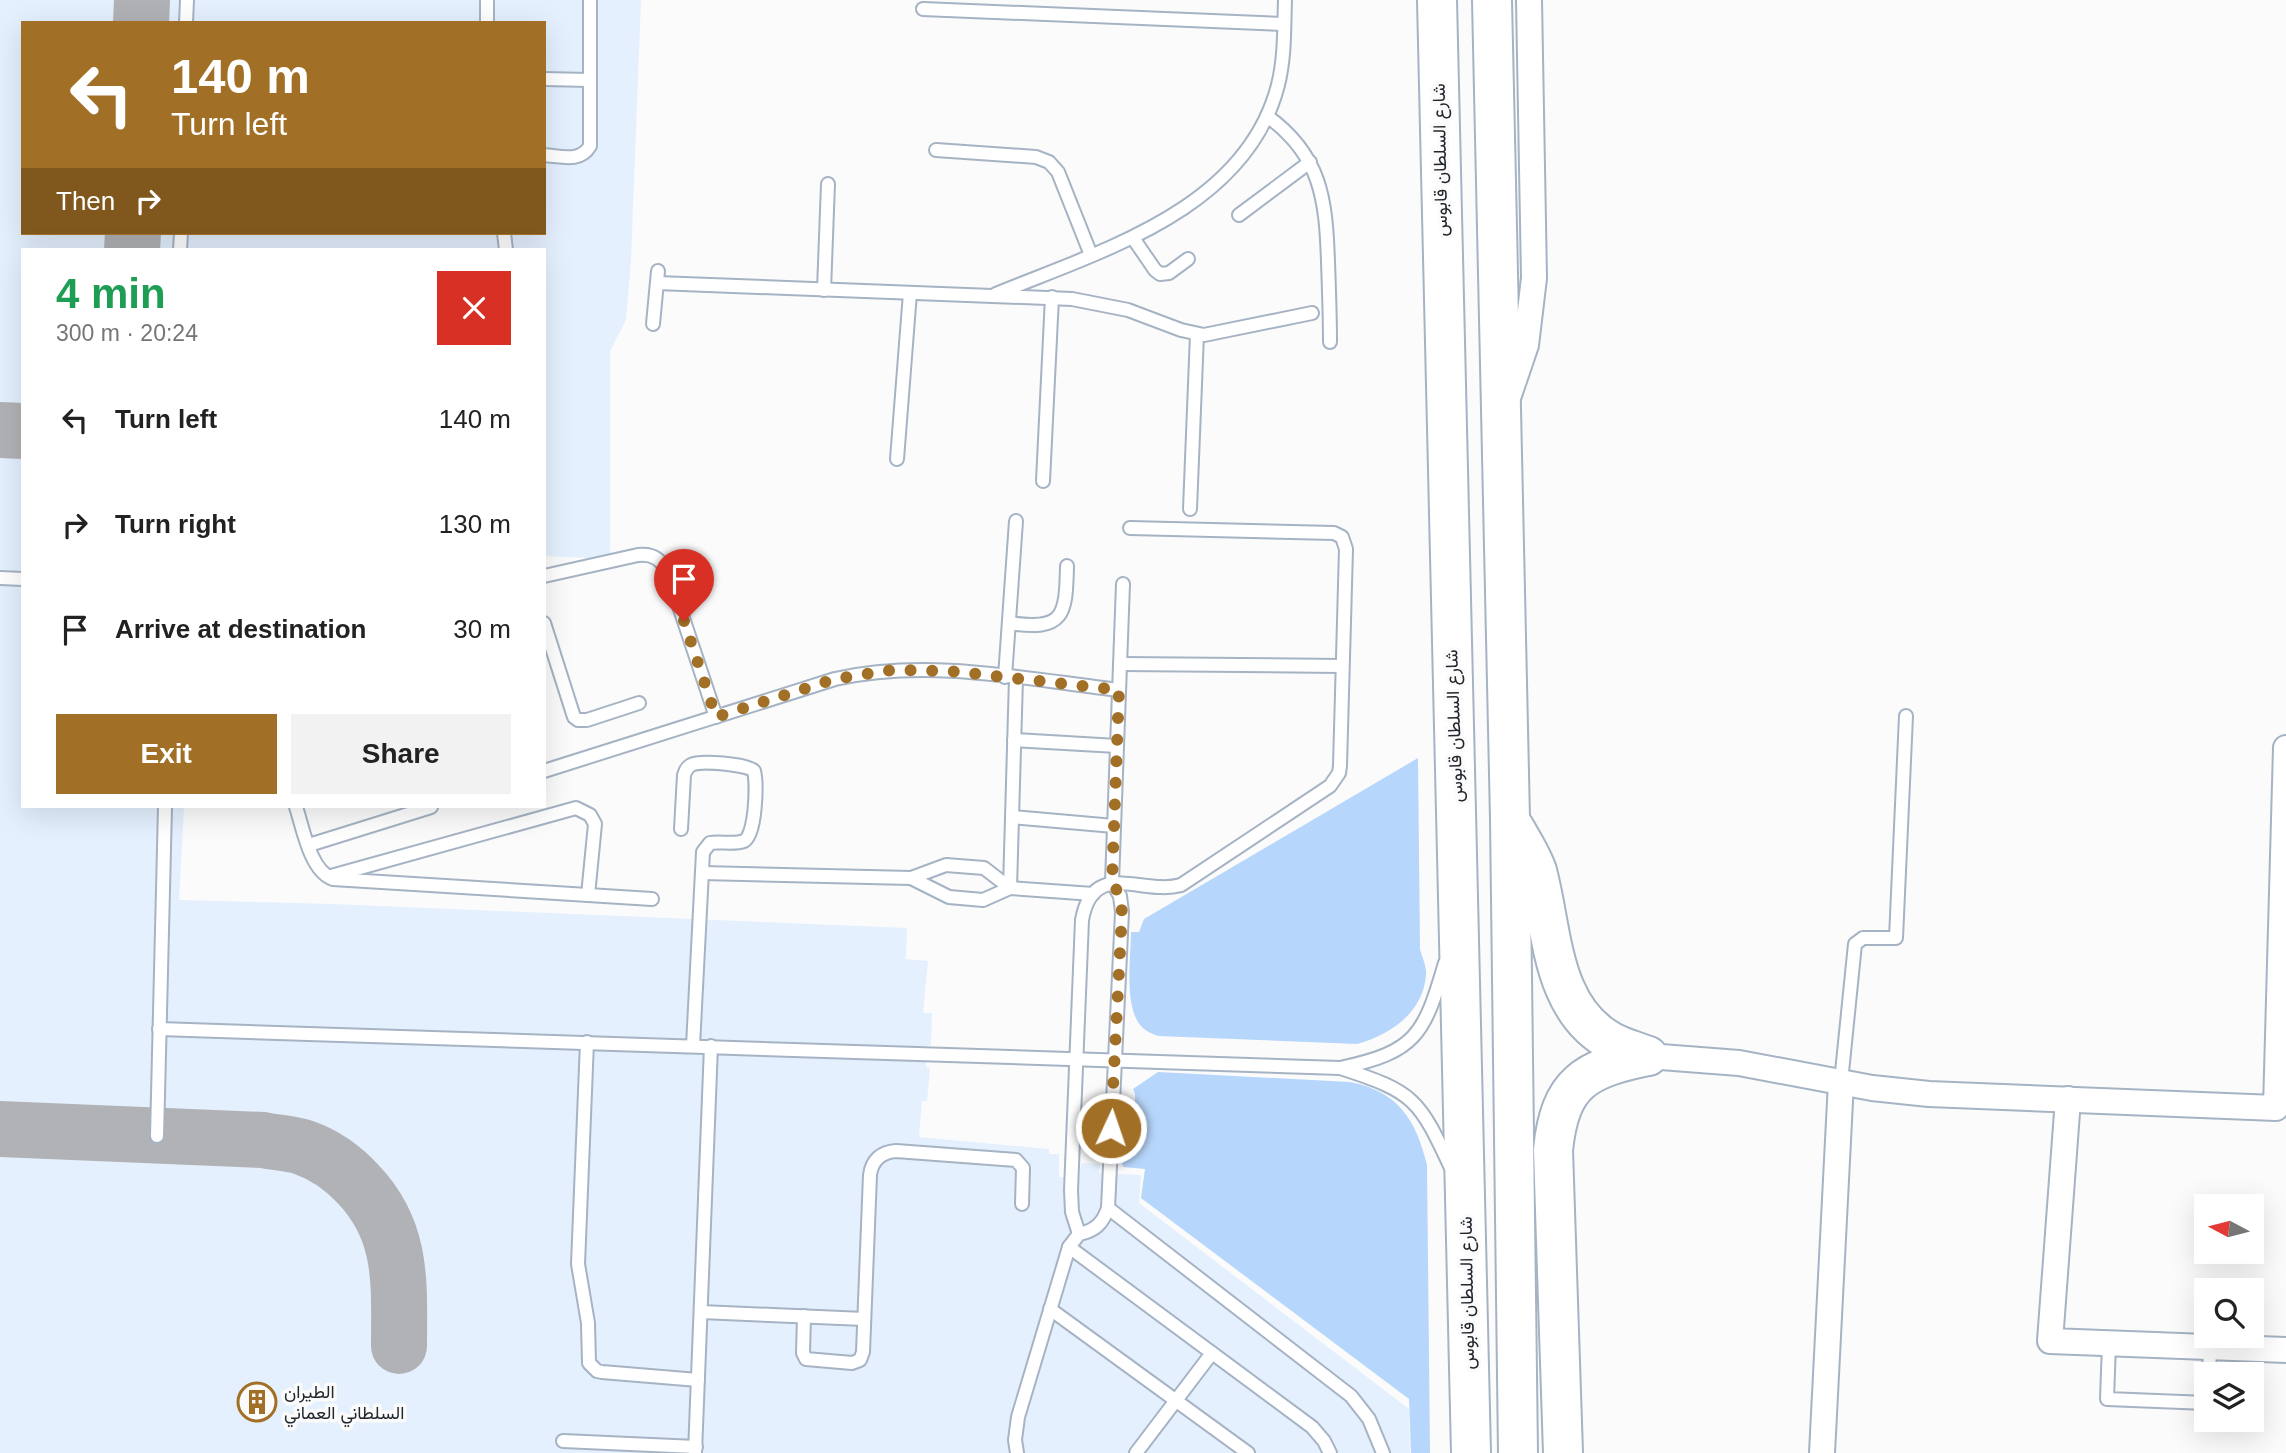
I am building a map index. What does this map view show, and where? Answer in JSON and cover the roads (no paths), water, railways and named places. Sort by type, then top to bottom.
[{"type":"highway","name":"شارع السلطان قابوس","points":[[1437,0],[1471,1453]]},
{"type":"highway","points":[[1492,0],[1510,819],[1518,1453]]},
{"type":"highway","points":[[1510,819],[1536,867],[1561,979],[1571,1004],[1591,1027],[1612,1042],[1647,1055]]},
{"type":"highway","points":[[1563,1453],[1553,1150],[1555,1130],[1559,1114],[1583,1079],[1612,1063],[1647,1055]]},
{"type":"street","points":[[1501,419],[1526,345],[1534,278],[1529,0]]},
{"type":"street","points":[[1647,1055],[1739,1063],[1840,1082],[1929,1094],[2276,1108],[2286,748]]},
{"type":"street","points":[[1822,1453],[1840,1082]]},
{"type":"street","points":[[2068,1100],[2050,1341],[2194,1347]]},
{"type":"street","points":[[2235,1348],[2286,1350]]},
{"type":"lane","points":[[186,21],[187,0]]},
{"type":"lane","points":[[487,0],[488,21]]},
{"type":"lane","points":[[546,155],[575,158],[588,150],[590,0]]},
{"type":"lane","points":[[990,296],[1133,237],[1180,211],[1220,178],[1255,140],[1267,116],[1281,71],[1285,0]]},
{"type":"lane","points":[[923,9],[1284,24]]},
{"type":"lane","points":[[546,79],[589,80]]},
{"type":"lane","points":[[1267,116],[1291,136],[1310,162],[1319,183],[1325,206],[1331,342]]},
{"type":"lane","points":[[936,150],[1036,157],[1049,162],[1058,172],[1091,255]]},
{"type":"lane","points":[[1239,215],[1310,162]]},
{"type":"lane","points":[[824,290],[828,184]]},
{"type":"lane","points":[[1133,237],[1154,270],[1160,274],[1169,273],[1188,259]]},
{"type":"lane","points":[[653,324],[657,277],[824,290],[1052,297],[1128,310],[1197,334],[1216,334],[1312,313]]},
{"type":"lane","points":[[897,459],[910,293]]},
{"type":"lane","points":[[1043,481],[1052,297]]},
{"type":"lane","points":[[1190,509],[1197,334]]},
{"type":"lane","points":[[1010,888],[1014,740],[1009,623],[1016,521]]},
{"type":"lane","points":[[1079,1234],[1071,1201],[1082,920],[1086,902],[1112,882],[1170,887],[1181,885],[1331,786],[1340,766],[1346,549],[1338,534],[1129,528]]},
{"type":"lane","points":[[546,576],[638,555],[646,554],[660,560],[667,573],[716,717]]},
{"type":"lane","points":[[1009,623],[1038,627],[1059,616],[1066,600],[1067,566]]},
{"type":"lane","points":[[0,578],[21,579]]},
{"type":"lane","points":[[1017,1453],[1015,1440],[1018,1417],[1069,1247],[1079,1234],[1087,1233],[1100,1224],[1108,1208],[1122,904],[1112,882],[1123,584]]},
{"type":"lane","points":[[546,629],[575,717],[583,720],[639,702]]},
{"type":"lane","points":[[1120,664],[1342,666]]},
{"type":"lane","points":[[546,770],[835,679],[873,672],[931,670],[1119,690]]},
{"type":"lane","points":[[1840,1082],[1855,944],[1863,938],[1896,939],[1906,716]]},
{"type":"lane","points":[[1014,740],[1117,746]]},
{"type":"lane","points":[[681,829],[684,775],[688,767],[696,763],[744,765],[754,771],[752,832],[741,842],[710,843],[703,852],[693,1046]]},
{"type":"lane","points":[[157,1136],[165,808]]},
{"type":"lane","points":[[296,808],[317,867],[327,877],[340,880],[652,899]]},
{"type":"lane","points":[[309,845],[428,808]]},
{"type":"lane","points":[[327,877],[576,808],[590,815],[595,824],[588,895]]},
{"type":"lane","points":[[1012,817],[1114,827]]},
{"type":"lane","points":[[702,873],[911,878],[941,866],[978,867],[990,870],[1010,888]]},
{"type":"lane","points":[[911,878],[949,897],[983,900],[1010,888],[1093,894]]},
{"type":"lane","points":[[159,1029],[1340,1068],[1389,1055],[1401,1048],[1420,1028],[1435,1001],[1459,918]]},
{"type":"lane","points":[[587,1042],[578,1264],[588,1323],[589,1363],[602,1372],[698,1380]]},
{"type":"lane","points":[[563,1441],[607,1448],[696,1450],[711,1046]]},
{"type":"lane","points":[[1340,1068],[1389,1084],[1412,1100],[1429,1121],[1465,1200]]},
{"type":"lane","points":[[804,1316],[803,1353],[806,1359],[852,1363],[860,1360],[863,1352],[870,1175],[873,1164],[880,1156],[896,1151],[1016,1160],[1023,1168],[1022,1204]]},
{"type":"lane","points":[[1108,1208],[1351,1396],[1369,1419],[1383,1453]]},
{"type":"lane","points":[[1069,1247],[1311,1427],[1324,1441],[1330,1453]]},
{"type":"lane","points":[[1050,1309],[1248,1453]]},
{"type":"lane","points":[[701,1312],[864,1319]]},
{"type":"lane","points":[[2109,1344],[2107,1399],[2194,1402]]},
{"type":"lane","points":[[1136,1453],[1212,1353]]},
{"type":"place","name":"الطيران السلطاني العماني","points":[[257,1402]]}]
